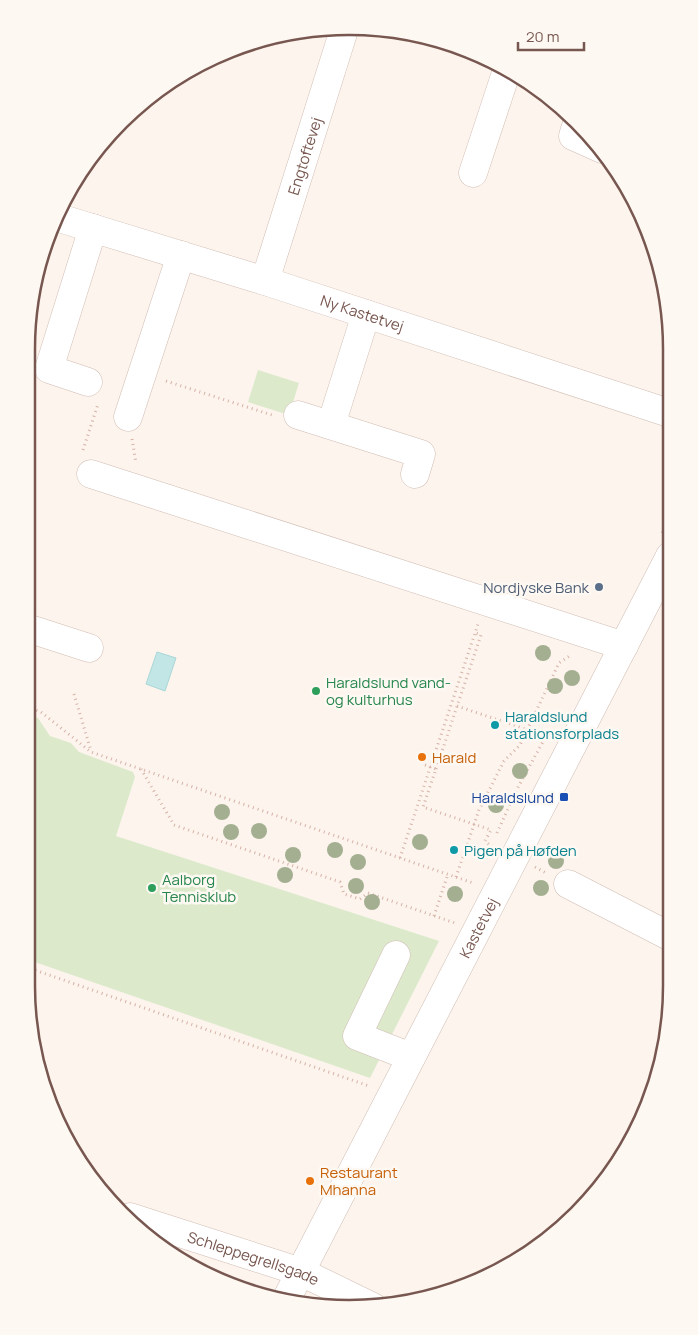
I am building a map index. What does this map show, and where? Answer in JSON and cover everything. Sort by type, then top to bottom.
[{"type":"street","name":"Engtoftevej","points":[[265,281],[342,35]]},
{"type":"street","points":[[474,173],[505,76]]},
{"type":"street","points":[[575,131],[573,136],[584,141]]},
{"type":"street","name":"Ny Kastetvej","points":[[63,219],[265,281],[663,411]]},
{"type":"street","points":[[88,382],[49,369],[93,228]]},
{"type":"street","points":[[128,416],[181,256]]},
{"type":"street","points":[[331,425],[366,314]]},
{"type":"street","points":[[298,414],[421,454],[415,474]]},
{"type":"street","points":[[87,463],[141,489],[611,641]]},
{"type":"street","name":"Kastetvej","points":[[289,1294],[499,887],[611,641],[663,566]]},
{"type":"street","points":[[35,631],[89,648]]},
{"type":"street","points":[[568,884],[663,933]]},
{"type":"street","points":[[396,955],[357,1036],[411,1057]]},
{"type":"street","name":"Schleppegrellsgade","points":[[140,1220],[301,1272],[356,1300]]},
{"type":"path","points":[[142,374],[289,420],[298,414]]},
{"type":"path","points":[[87,463],[99,399],[88,382]]},
{"type":"path","points":[[128,416],[141,489]]},
{"type":"path","points":[[400,858],[486,601]]},
{"type":"path","points":[[475,633],[481,635],[423,808],[491,830],[485,841],[490,846]]},
{"type":"path","points":[[456,877],[479,810],[504,761],[520,745],[559,663],[611,641]]},
{"type":"path","points":[[74,694],[91,752]]},
{"type":"path","points":[[457,706],[528,730]]},
{"type":"path","points":[[35,710],[41,712],[91,752],[472,883],[499,887]]},
{"type":"path","points":[[425,765],[436,769]]},
{"type":"path","points":[[140,768],[174,825],[340,882],[344,894],[360,899],[368,893],[476,931]]},
{"type":"path","points":[[434,916],[448,874]]},
{"type":"path","points":[[35,970],[393,1094]]},
{"type":"green space","points":[[258,370],[299,383],[289,415],[248,402]]},
{"type":"green space","name":"Aalborg Tennisklub","points":[[35,717],[38,718],[50,736],[71,743],[79,752],[133,772],[135,777],[116,836],[439,941],[370,1078],[35,962]]},
{"type":"water","points":[[157,652],[176,658],[165,691],[146,684]]},
{"type":"place","name":"Nordjyske Bank","points":[[599,587]]},
{"type":"place","name":"Haraldslund vand- og kulturhus","points":[[316,691]]},
{"type":"place","name":"Haraldslund stationsforplads","points":[[495,725]]},
{"type":"place","name":"Harald","points":[[422,757]]},
{"type":"place","name":"Haraldslund","points":[[564,797]]},
{"type":"place","name":"Pigen på Høfden","points":[[454,850]]},
{"type":"place","name":"Aalborg Tennisklub","points":[[152,888]]},
{"type":"place","name":"Restaurant Mhanna","points":[[310,1181]]}]
